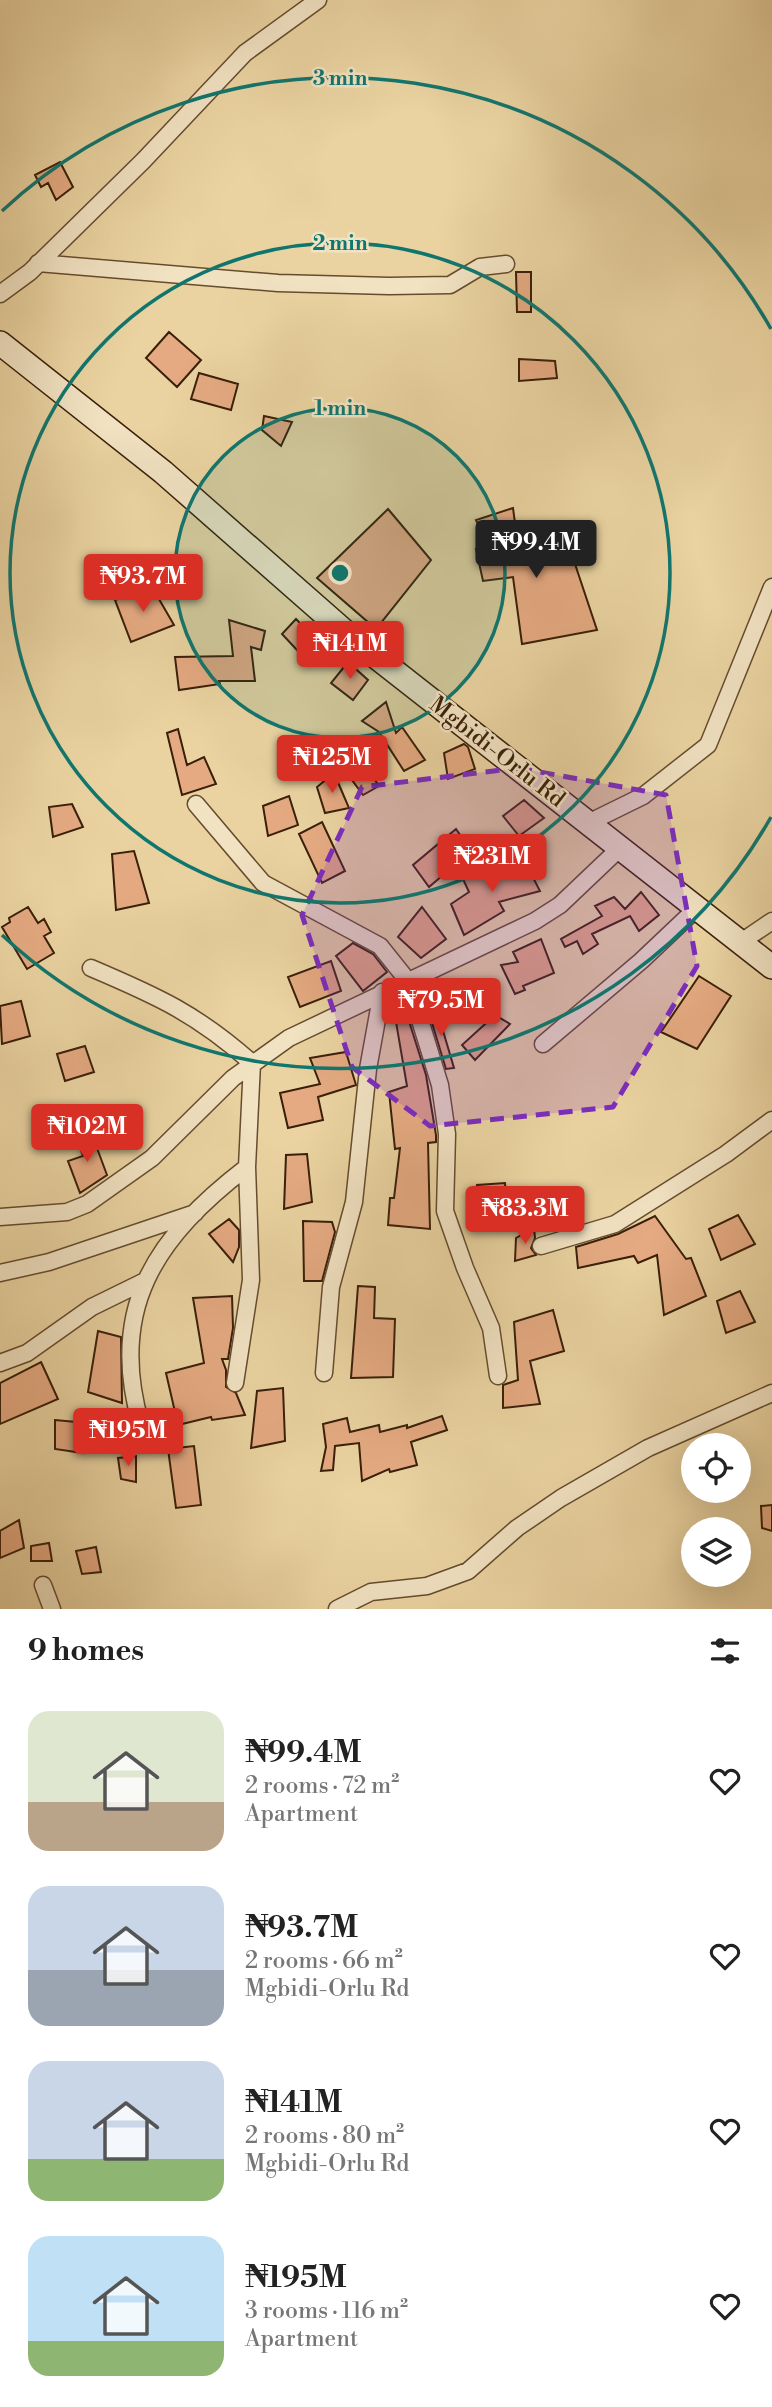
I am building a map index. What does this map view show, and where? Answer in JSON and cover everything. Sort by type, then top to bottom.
[{"type":"main road","name":"Mgbidi-Orlu Rd","points":[[0,343],[163,472],[352,638],[772,967]]},
{"type":"street","points":[[0,294],[38,263],[143,161],[245,53],[318,0]]},
{"type":"street","points":[[38,263],[278,283],[389,286],[450,285],[480,267],[506,264]]},
{"type":"street","points":[[588,823],[643,796],[708,745],[772,587]]},
{"type":"street","points":[[195,804],[263,883],[380,946],[408,981],[440,1085],[447,1133],[445,1211],[491,1328],[498,1376]]},
{"type":"street","points":[[0,1217],[67,1212],[87,1204],[152,1158],[251,1063],[320,1021],[535,921],[560,905],[621,848]]},
{"type":"street","points":[[543,1044],[641,961],[697,908]]},
{"type":"street","points":[[741,942],[772,921]]},
{"type":"street","points":[[91,968],[166,1000],[216,1031],[251,1063],[247,1167],[251,1280],[235,1383]]},
{"type":"street","points":[[324,1373],[331,1287],[354,1202],[368,1069],[382,992]]},
{"type":"street","points":[[541,1246],[615,1224],[726,1154],[772,1120]]},
{"type":"street","points":[[141,1425],[133,1397],[130,1344],[143,1283],[163,1251],[214,1192],[247,1167]]},
{"type":"street","points":[[0,1273],[50,1262],[196,1213]]},
{"type":"street","points":[[0,1363],[27,1353],[92,1307],[143,1283]]},
{"type":"street","points":[[337,1609],[371,1592],[427,1586],[468,1571],[517,1528],[572,1492],[648,1448],[772,1393]]},
{"type":"street","points":[[43,1585],[52,1609]]},
{"type":"highlighted area","points":[[518,768],[666,795],[697,966],[613,1107],[430,1126],[352,1067],[302,915],[362,787]]},
{"type":"building","points":[[60,162],[73,187],[56,200],[48,183],[41,187],[35,175]]},
{"type":"building","points":[[516,272],[531,272],[531,312],[517,312]]},
{"type":"building","points":[[169,332],[201,360],[177,387],[146,358]]},
{"type":"building","points":[[519,359],[555,361],[557,378],[519,381]]},
{"type":"building","points":[[199,373],[238,384],[231,410],[191,399]]},
{"type":"building","points":[[264,416],[292,422],[281,446],[262,430]]},
{"type":"building","points":[[513,508],[517,538],[532,537],[540,549],[567,540],[597,630],[522,644],[513,577],[483,581],[476,549],[490,548],[476,520]]},
{"type":"building","points":[[388,509],[431,560],[376,629],[317,578]]},
{"type":"building","points":[[152,587],[174,625],[131,642],[115,600]]},
{"type":"building","points":[[296,619],[324,648],[310,664],[282,634]]},
{"type":"building","points":[[229,620],[265,631],[261,650],[251,647],[255,681],[219,681],[220,684],[179,690],[175,657],[233,656]]},
{"type":"building","points":[[348,662],[368,680],[353,700],[331,683]]},
{"type":"building","points":[[386,702],[396,733],[402,727],[425,760],[404,771],[379,732],[362,721]]},
{"type":"building","points":[[178,729],[187,765],[204,757],[216,784],[182,795],[167,733]]},
{"type":"building","points":[[464,744],[468,747],[475,769],[448,779],[444,753]]},
{"type":"building","points":[[358,755],[379,786],[363,795],[341,765]]},
{"type":"building","points":[[334,773],[349,808],[325,813],[317,787]]},
{"type":"building","points":[[289,796],[298,825],[268,836],[263,806]]},
{"type":"building","points":[[524,800],[544,818],[519,836],[503,816]]},
{"type":"building","points":[[72,804],[83,827],[53,837],[49,807]]},
{"type":"building","points":[[322,822],[345,871],[322,883],[299,834]]},
{"type":"building","points":[[456,829],[471,851],[429,887],[413,865]]},
{"type":"building","points":[[134,851],[149,903],[116,910],[112,854]]},
{"type":"building","points":[[524,860],[540,891],[499,902],[504,911],[464,935],[451,904],[469,892],[462,877],[479,870],[484,878]]},
{"type":"building","points":[[641,892],[659,915],[639,931],[630,916],[592,934],[598,944],[583,954],[577,941],[565,947],[561,939],[602,916],[595,906],[614,897],[625,909]]},
{"type":"building","points":[[28,907],[38,923],[44,919],[51,932],[44,936],[54,953],[27,969],[2,927],[10,922],[9,918]]},
{"type":"building","points":[[422,907],[446,939],[421,958],[398,937]]},
{"type":"building","points":[[541,939],[554,973],[523,986],[525,990],[515,994],[501,965],[518,962],[513,952]]},
{"type":"building","points":[[353,943],[373,954],[387,972],[363,991],[336,956]]},
{"type":"building","points":[[331,961],[341,991],[300,1007],[288,977]]},
{"type":"building","points":[[699,976],[731,996],[697,1049],[661,1032]]},
{"type":"building","points":[[21,1001],[30,1036],[2,1044],[0,1006]]},
{"type":"building","points":[[436,1007],[454,1068],[446,1069],[428,1010]]},
{"type":"building","points":[[495,1015],[510,1024],[475,1060],[462,1045]]},
{"type":"building","points":[[408,1018],[426,1075],[436,1135],[436,1142],[428,1143],[430,1229],[388,1225],[390,1198],[394,1198],[400,1148],[395,1149],[389,1092],[407,1086],[396,1022]]},
{"type":"building","points":[[85,1046],[94,1072],[65,1081],[57,1054]]},
{"type":"building","points":[[346,1052],[356,1085],[318,1097],[323,1120],[288,1128],[280,1093],[320,1084],[310,1058]]},
{"type":"building","points":[[91,1132],[107,1175],[80,1193],[68,1161],[83,1156],[76,1137]]},
{"type":"building","points":[[307,1154],[312,1202],[284,1209],[286,1155]]},
{"type":"building","points":[[505,1183],[507,1210],[517,1228],[477,1225],[480,1199],[474,1199],[477,1185]]},
{"type":"building","points":[[738,1215],[755,1244],[721,1260],[709,1229]]},
{"type":"building","points":[[655,1216],[686,1259],[691,1258],[706,1296],[664,1315],[657,1255],[638,1263],[634,1256],[578,1268],[576,1247],[618,1234]]},
{"type":"building","points":[[229,1219],[239,1230],[239,1247],[233,1262],[209,1234]]},
{"type":"building","points":[[303,1221],[332,1222],[335,1232],[322,1281],[304,1281]]},
{"type":"building","points":[[534,1228],[535,1238],[531,1248],[536,1255],[515,1261],[516,1238]]},
{"type":"building","points":[[358,1286],[375,1287],[374,1318],[395,1319],[393,1377],[351,1378]]},
{"type":"building","points":[[740,1291],[755,1322],[726,1333],[717,1301]]},
{"type":"building","points":[[232,1296],[233,1328],[228,1359],[222,1359],[226,1370],[226,1387],[236,1393],[245,1415],[212,1420],[211,1417],[178,1425],[166,1373],[204,1363],[193,1298]]},
{"type":"building","points":[[553,1310],[564,1351],[530,1361],[540,1404],[503,1408],[503,1385],[518,1380],[514,1322]]},
{"type":"building","points":[[98,1331],[121,1337],[122,1403],[88,1392]]},
{"type":"building","points":[[41,1362],[58,1399],[0,1424],[0,1383]]},
{"type":"building","points":[[283,1388],[285,1441],[251,1448],[257,1391]]},
{"type":"building","points":[[442,1416],[447,1430],[411,1442],[417,1465],[390,1472],[389,1469],[362,1481],[359,1443],[335,1446],[333,1470],[321,1471],[326,1447],[323,1424],[347,1418],[350,1432],[379,1425],[380,1432],[407,1425],[407,1428]]},
{"type":"building","points":[[55,1420],[98,1424],[128,1434],[123,1452],[84,1447],[83,1453],[55,1449]]},
{"type":"building","points":[[194,1446],[201,1505],[176,1508],[168,1449]]},
{"type":"building","points":[[136,1456],[136,1482],[121,1479],[118,1458]]},
{"type":"building","points":[[772,1505],[772,1531],[762,1528],[761,1506]]},
{"type":"building","points":[[19,1520],[24,1548],[0,1558],[0,1531]]},
{"type":"building","points":[[49,1543],[52,1561],[31,1561],[31,1546]]},
{"type":"building","points":[[96,1547],[101,1572],[82,1574],[76,1551]]}]
